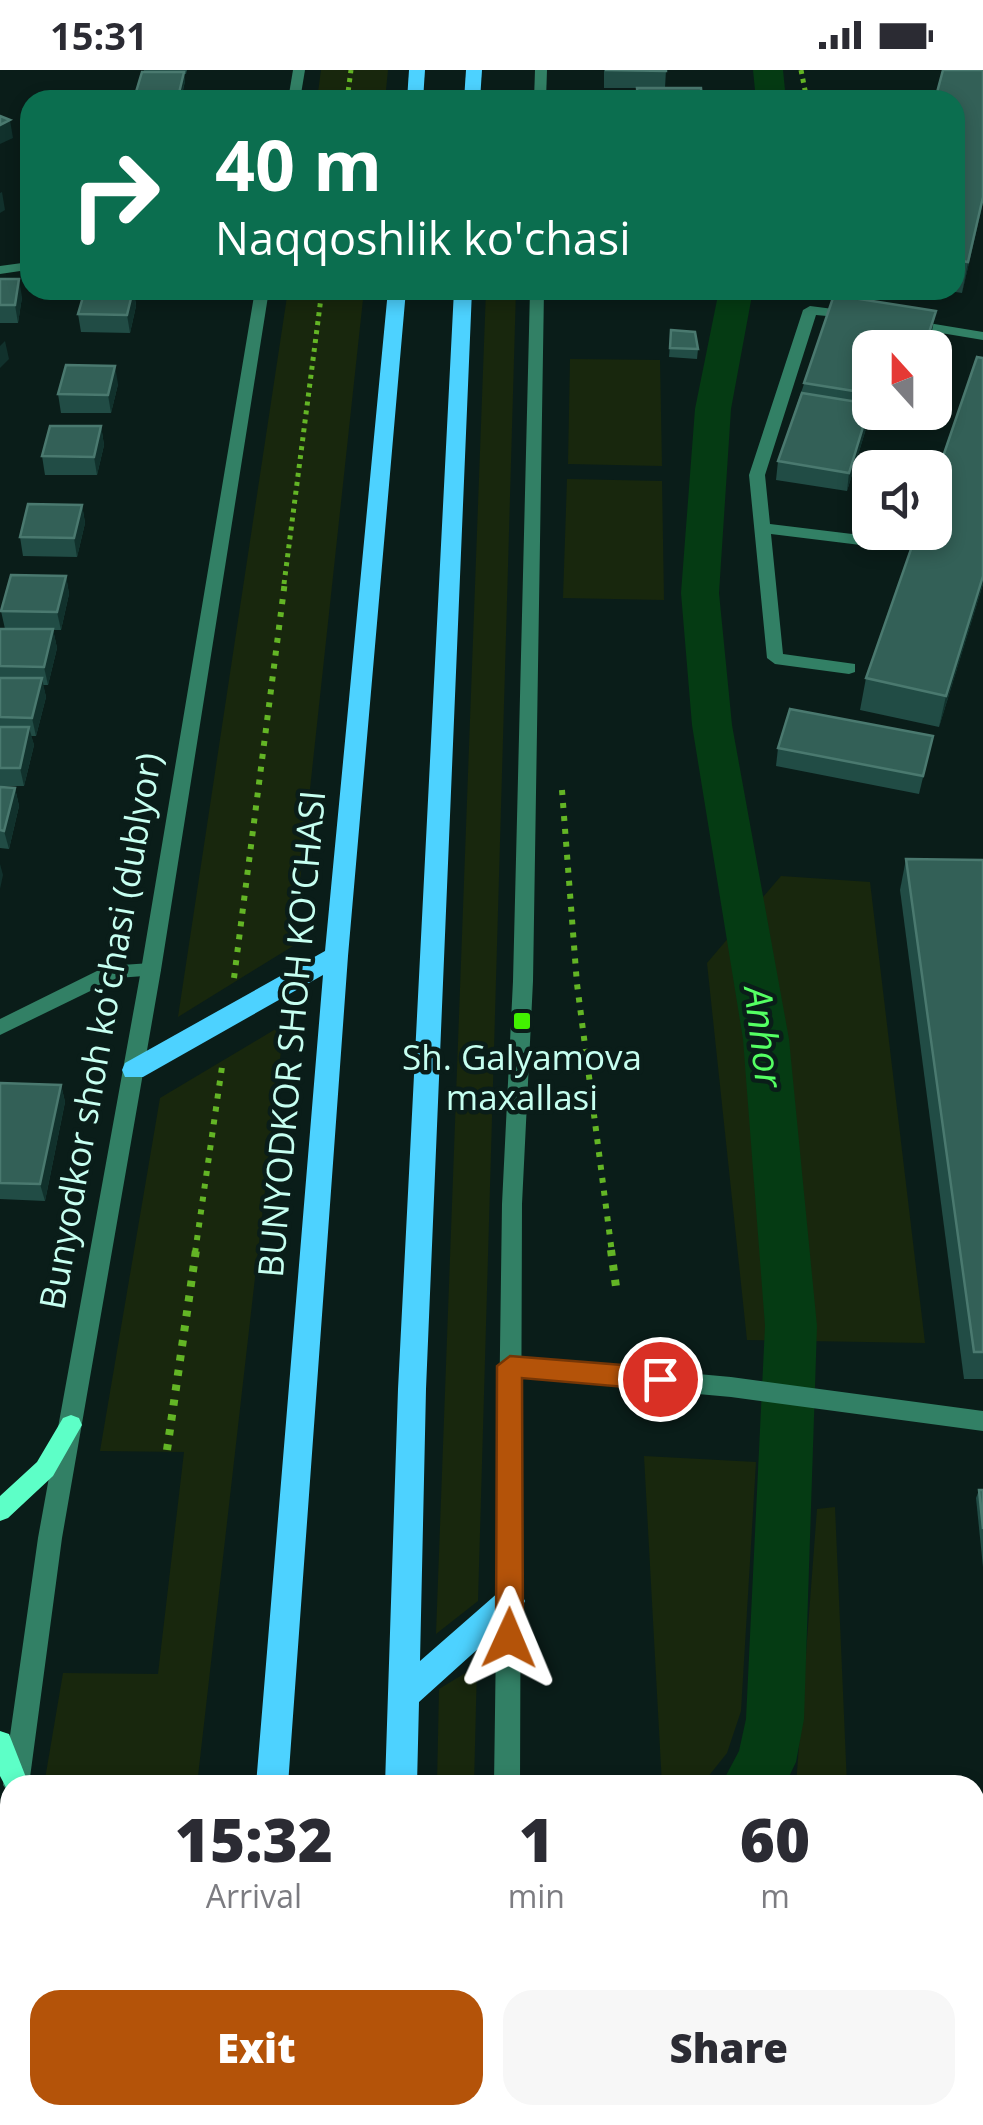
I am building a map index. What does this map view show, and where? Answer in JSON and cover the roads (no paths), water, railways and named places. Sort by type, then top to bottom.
[{"type":"main road","name":"BUNYODKOR SHOH KO'CHASI","points":[[273,1775],[336,956],[397,300]]},
{"type":"main road","points":[[401,1775],[412,1389],[463,300]]},
{"type":"main road","points":[[134,1070],[336,956]]},
{"type":"main road","points":[[0,1512],[45,1468],[70,1425]]},
{"type":"main road","points":[[404,1694],[510,1601]]},
{"type":"main road","points":[[0,1743],[12,1775]]},
{"type":"street","name":"Bunyodkor shoh koʻchasi (dublyor)","points":[[18,1775],[70,1425],[151,970],[260,300]]},
{"type":"street","points":[[507,1775],[510,1366],[523,981],[537,300]]},
{"type":"street","points":[[855,316],[859,300]]},
{"type":"street","points":[[849,668],[775,658],[757,474],[810,310],[875,318]]},
{"type":"street","points":[[893,321],[983,336]]},
{"type":"street","points":[[762,528],[852,540]]},
{"type":"street","points":[[0,1028],[114,971],[151,970]]},
{"type":"street","points":[[510,1366],[731,1386],[983,1421]]},
{"type":"waterway","name":"Anhor","points":[[768,70],[770,90]]},
{"type":"waterway","name":"Anhor","points":[[734,300],[713,409],[700,593],[712,725],[766,1039],[791,1326],[775,1719],[766,1762],[758,1775]]},
{"type":"place","name":"Sh. Galyamova maxallasi","points":[[522,1021]]}]
